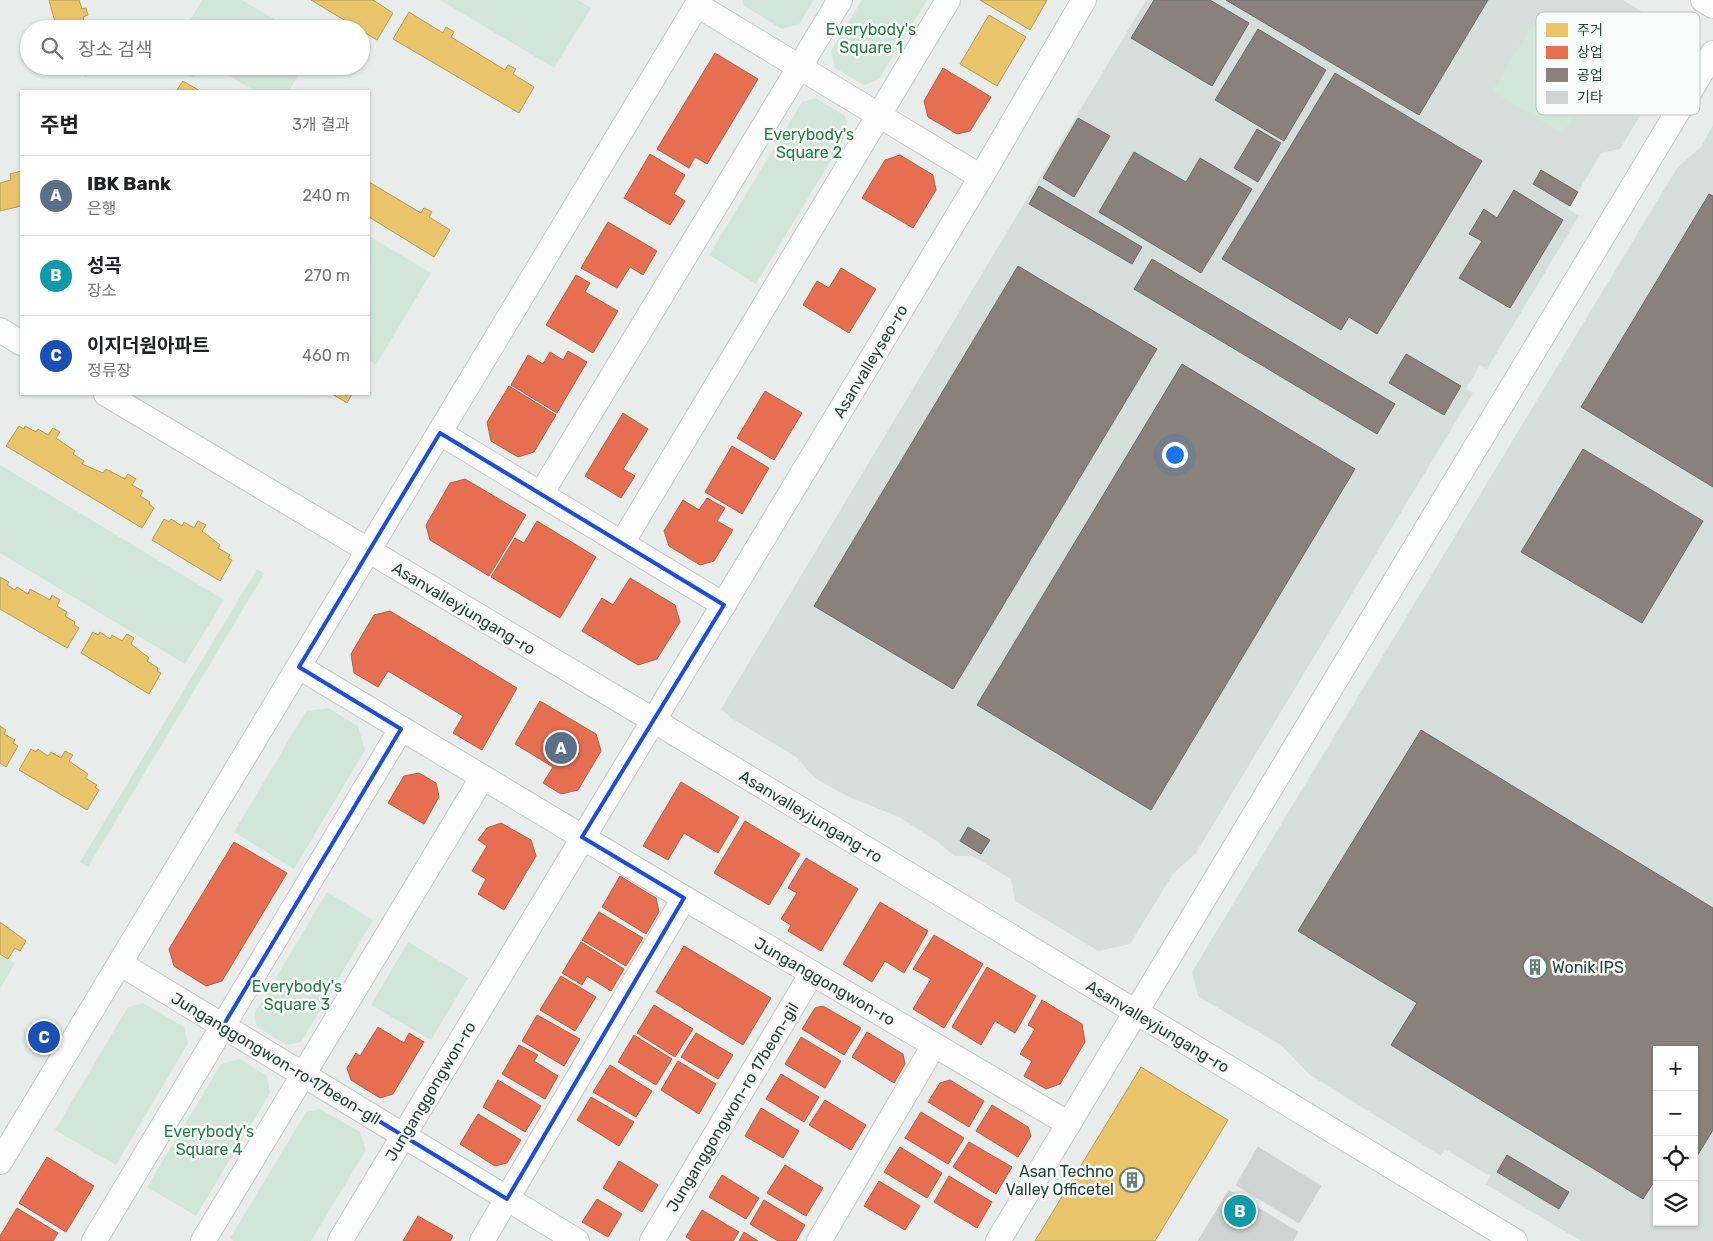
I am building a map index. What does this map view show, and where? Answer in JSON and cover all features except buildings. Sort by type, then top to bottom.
[{"type":"street","points":[[541,494],[840,0]]},
{"type":"street","points":[[622,543],[948,0]]},
{"type":"street","name":"Asanvalleyseo-ro","points":[[653,720],[981,177],[1084,0]]},
{"type":"street","points":[[1703,0],[1713,6]]},
{"type":"street","points":[[0,1162],[699,2],[800,67],[981,177]]},
{"type":"street","points":[[1700,75],[1713,53]]},
{"type":"street","points":[[998,1241],[1676,115]]},
{"type":"street","points":[[0,330],[20,342]]},
{"type":"street","name":"Asanvalleyjungang-ro","points":[[108,395],[368,552],[653,720],[1515,1241]]},
{"type":"street","points":[[440,433],[724,605]]},
{"type":"street","points":[[299,668],[582,837]]},
{"type":"street","name":"Junganggongwon-ro","points":[[340,1241],[653,720]]},
{"type":"street","points":[[94,1241],[401,729]]},
{"type":"street","points":[[204,1241],[482,778]]},
{"type":"street","name":"Junganggongwon-ro","points":[[582,837],[1069,1124]]},
{"type":"street","points":[[482,1241],[684,898]]},
{"type":"street","name":"Junganggongwon-ro 17beon-gil","points":[[121,964],[577,1241]]},
{"type":"street","name":"Junganggongwon-ro 17beon-gil","points":[[652,1241],[812,974]]},
{"type":"street","points":[[820,1241],[934,1045]]},
{"type":"highlighted area","points":[[440,433],[724,605],[582,837],[684,898],[507,1199],[223,1026],[401,729],[299,667]]},
{"type":"shaded area","points":[[1146,0],[1623,0],[1643,12],[1536,12],[1536,115],[1641,115],[1620,149],[1601,153],[1568,209],[1579,216],[1487,369],[1480,365],[1466,389],[1473,393],[1196,853],[1173,874],[1130,944],[1098,951],[1015,901],[1011,879],[973,856],[954,856],[938,842],[899,817],[849,797],[816,779],[796,757],[731,718],[721,709]]},
{"type":"shaded area","points":[[1713,125],[1713,1241],[1581,1241],[1485,1184],[1490,1176],[1445,1149],[1441,1156],[1310,1075],[1282,1046],[1198,996],[1192,972],[1677,168],[1701,147]]},
{"type":"green space","points":[[202,0],[242,0],[276,20],[190,20]]},
{"type":"green space","points":[[440,0],[578,0],[591,8],[554,68]]},
{"type":"green space","points":[[743,0],[814,0],[799,24],[782,29],[744,6]]},
{"type":"green space","name":"Everybody's Square 1","points":[[862,0],[927,0],[879,79],[864,85],[835,68],[831,51]]},
{"type":"green space","points":[[1532,25],[1536,27],[1536,115],[1574,115],[1563,133],[1492,91]]},
{"type":"green space","points":[[228,75],[299,75],[290,90],[253,90]]},
{"type":"green space","name":"Everybody's Square 2","points":[[816,98],[845,116],[848,132],[756,284],[709,255],[802,102]]},
{"type":"green space","points":[[370,237],[431,273],[376,365],[370,361]]},
{"type":"green space","points":[[0,465],[224,600],[185,664],[0,553]]},
{"type":"green space","points":[[257,569],[264,574],[88,867],[80,862]]},
{"type":"green space","points":[[328,708],[358,726],[365,750],[294,869],[234,832],[306,711]]},
{"type":"green space","name":"Everybody's Square 3","points":[[327,892],[373,920],[301,1042],[286,1045],[256,1026],[255,1013]]},
{"type":"green space","points":[[408,942],[468,978],[431,1040],[371,1005]]},
{"type":"green space","points":[[0,954],[15,963],[0,989]]},
{"type":"green space","points":[[143,1003],[184,1027],[188,1043],[116,1165],[55,1130],[128,1007]]},
{"type":"green space","name":"Everybody's Square 4","points":[[240,1059],[267,1076],[270,1093],[196,1216],[147,1187],[221,1064]]},
{"type":"green space","points":[[320,1109],[360,1132],[366,1150],[311,1241],[234,1241],[230,1238],[306,1112]]},
{"type":"place","name":"IBK Bank","points":[[561,748]]},
{"type":"place","name":"Wonik IPS","points":[[1535,967]]},
{"type":"place","name":"이지더원아파트","points":[[44,1037]]},
{"type":"place","name":"Asan Techno Valley Officetel","points":[[1132,1180]]},
{"type":"place","name":"성곡","points":[[1240,1211]]}]
